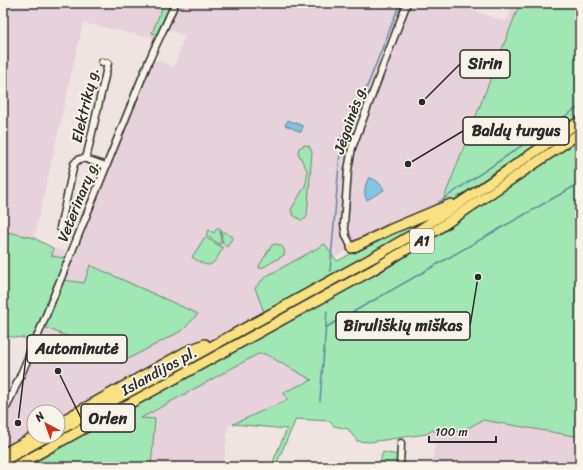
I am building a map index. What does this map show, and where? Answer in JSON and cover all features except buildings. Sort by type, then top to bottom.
[{"type":"highway","name":"A1","points":[[471,196],[580,121]]},
{"type":"highway","name":"Islandijos pl.","points":[[14,467],[371,271],[414,245],[580,133]]},
{"type":"highway","points":[[352,248],[389,230],[471,196]]},
{"type":"highway","name":"Islandijos pl.","points":[[66,427],[297,300],[410,236],[471,196]]},
{"type":"highway","points":[[66,419],[187,351],[256,322]]},
{"type":"highway","points":[[3,454],[26,441]]},
{"type":"highway","points":[[3,461],[34,444]]},
{"type":"street","name":"Veterinarų g.","points":[[3,408],[7,406],[36,340],[148,63],[159,37],[164,31],[175,3]]},
{"type":"street","name":"Jėgainės g.","points":[[352,248],[346,236],[344,224],[350,158],[358,129],[408,3]]},
{"type":"street","name":"Elektrikų g.","points":[[86,159],[108,63],[102,62]]},
{"type":"street","name":"Elektrikų g.","points":[[60,228],[74,164],[77,160],[82,158],[106,166]]},
{"type":"street","points":[[400,467],[401,443]]},
{"type":"shaded area","points":[[3,3],[455,3],[506,22],[514,3],[520,3],[444,198],[443,205],[366,238],[334,258],[326,244],[255,288],[264,312],[66,417],[66,404],[26,404],[26,439],[4,451],[3,411],[11,406],[33,339],[65,258],[52,256],[53,248],[68,252],[148,57],[174,67],[185,35],[168,30],[163,40],[83,23],[34,238],[3,231]]},
{"type":"shaded area","points":[[258,354],[265,354],[312,380],[284,392],[287,399],[228,426],[223,467],[151,467],[155,420],[140,418]]},
{"type":"shaded area","points":[[483,420],[580,437],[580,467],[431,467],[435,444],[426,434],[434,430],[462,431]]},
{"type":"green space","points":[[164,3],[171,3],[159,31],[156,34],[152,33]]},
{"type":"green space","points":[[520,3],[580,3],[580,115],[455,199],[443,205],[444,198]]},
{"type":"green space","points":[[580,124],[580,130],[403,249],[156,383],[66,434],[66,430],[307,297]]},
{"type":"green space","points":[[580,139],[580,437],[483,420],[462,431],[439,434],[433,430],[426,434],[370,442],[357,441],[348,429],[334,426],[329,421],[296,419],[278,460],[278,467],[274,467],[274,459],[287,429],[233,424],[287,400],[284,392],[312,380],[265,354],[258,354],[141,418],[155,419],[151,467],[28,467],[118,414],[361,282],[411,253]]},
{"type":"green space","points":[[305,145],[309,146],[312,152],[307,216],[305,219],[301,220],[293,215],[291,210],[305,186],[307,178],[307,170],[298,153],[299,148]]},
{"type":"green space","points":[[437,213],[395,240],[264,312],[255,288],[265,277],[325,244],[334,258],[338,261],[359,249]]},
{"type":"green space","points":[[218,227],[220,229],[221,244],[206,235],[209,230],[214,233]]},
{"type":"green space","points":[[221,230],[233,237],[227,247],[223,244]]},
{"type":"green space","points":[[3,231],[34,238],[53,248],[52,256],[65,258],[33,339],[3,336]]},
{"type":"green space","points":[[205,237],[223,248],[213,263],[207,265],[192,257]]},
{"type":"green space","points":[[276,244],[283,248],[284,255],[262,268],[259,268],[272,245]]},
{"type":"green space","points":[[90,265],[198,314],[183,330],[126,360],[44,327],[63,280],[84,283]]},
{"type":"green space","points":[[40,444],[49,444],[9,467],[3,467],[3,465]]},
{"type":"green space","points":[[383,452],[398,455],[397,467],[380,467]]},
{"type":"water","points":[[288,120],[303,126],[301,132],[285,125]]},
{"type":"water","points":[[369,178],[378,182],[384,190],[367,200],[365,196],[365,189]]},
{"type":"waterway","points":[[359,107],[399,6]]},
{"type":"waterway","points":[[439,202],[580,106]]},
{"type":"waterway","points":[[341,139],[343,133],[354,119]]},
{"type":"waterway","points":[[330,271],[340,153]]},
{"type":"waterway","points":[[325,328],[580,183]]},
{"type":"waterway","points":[[320,401],[327,311]]},
{"type":"place","name":"Sirin","points":[[422,102]]},
{"type":"place","name":"Baldų turgus","points":[[408,164]]},
{"type":"place","name":"Biruliškių miškas","points":[[478,277]]},
{"type":"place","name":"Orlen","points":[[58,371]]},
{"type":"place","name":"Autominutė","points":[[18,423]]}]
